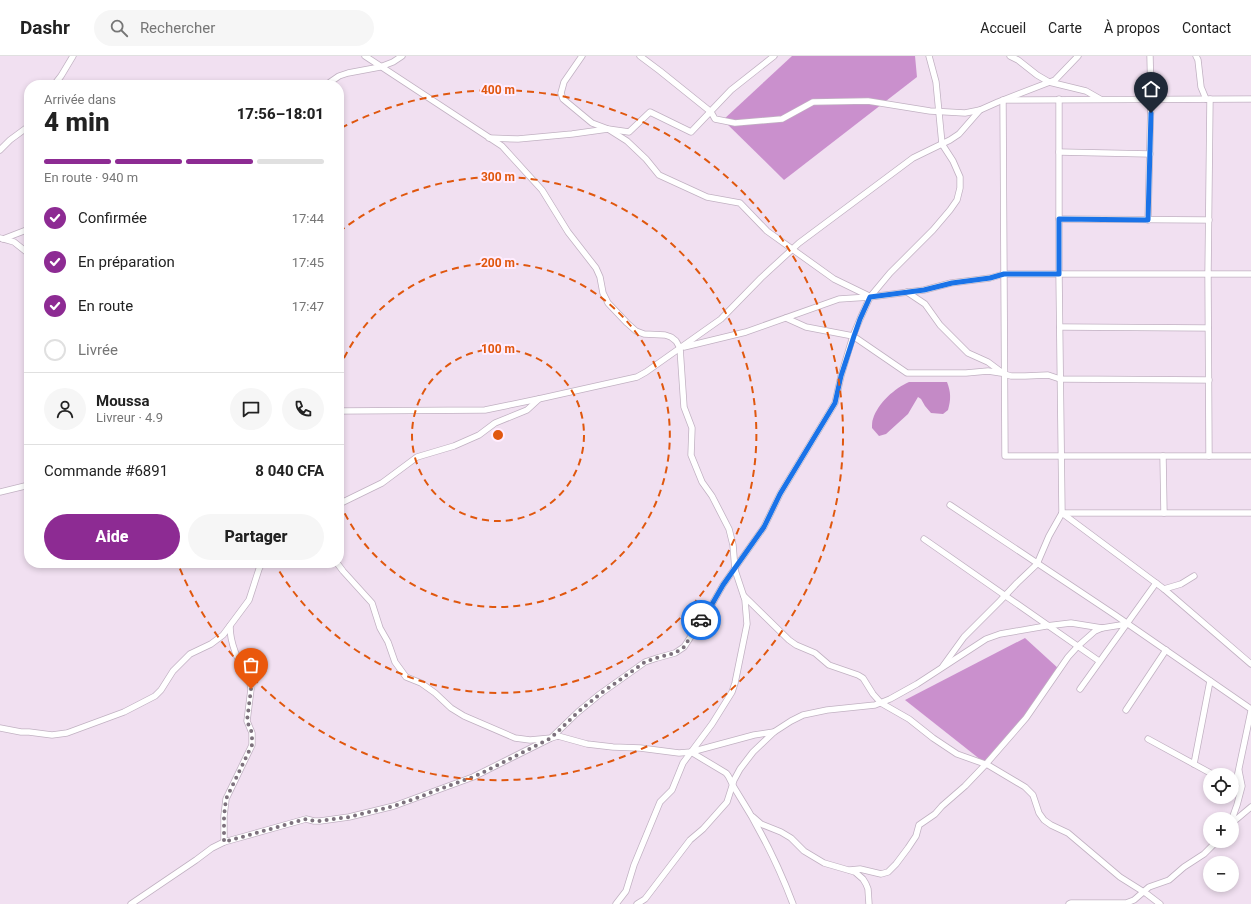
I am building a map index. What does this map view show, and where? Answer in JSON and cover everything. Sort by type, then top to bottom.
[{"type":"street","points":[[58,80],[73,56]]},
{"type":"street","points":[[365,56],[502,146],[542,190],[568,232],[596,268],[600,277],[603,294],[608,302],[627,323],[636,330],[644,334],[665,335],[671,337],[676,341],[680,348],[684,407],[692,428],[691,455],[702,482],[712,496],[729,529],[733,545],[735,570],[744,595],[747,624],[732,692],[712,724],[683,763],[672,790],[660,802],[634,865],[626,891],[616,904]]},
{"type":"street","points":[[333,80],[348,73],[380,67],[393,62],[402,56]]},
{"type":"street","points":[[582,56],[564,82],[561,93],[563,99],[592,123],[608,129],[629,132],[650,112],[691,132],[731,90],[774,56]]},
{"type":"street","points":[[640,56],[711,112],[715,119],[735,123],[782,119],[813,102],[868,101],[965,113],[980,110],[1055,80],[1078,56]]},
{"type":"street","points":[[131,904],[212,848],[224,842],[306,819],[320,821],[349,817],[394,806],[473,777],[551,738],[578,712],[600,694],[645,662],[675,653],[684,647],[720,590],[764,527],[780,494],[835,403],[841,376],[854,336],[870,297],[890,273],[933,230],[957,200],[960,188],[960,177],[942,144],[936,82],[929,56]]},
{"type":"street","points":[[1010,56],[1049,82],[1086,91],[1101,99]]},
{"type":"street","points":[[1148,220],[1151,99],[1150,56]]},
{"type":"street","points":[[1196,56],[1198,60],[1201,87],[1208,99],[1209,456]]},
{"type":"street","points":[[944,666],[964,637],[1037,564],[1049,536],[1062,513],[1059,274],[1059,99]]},
{"type":"street","points":[[1003,100],[1251,99]]},
{"type":"street","points":[[1003,100],[1005,456],[1251,456]]},
{"type":"street","points":[[344,411],[485,410],[637,377],[721,319],[798,243],[913,158],[959,134],[980,110]]},
{"type":"street","points":[[489,138],[518,140],[608,129],[626,141],[646,159],[659,175],[706,197],[740,203],[767,231],[834,280],[870,297]]},
{"type":"street","points":[[0,150],[24,130]]},
{"type":"street","points":[[1059,152],[1150,154]]},
{"type":"street","points":[[1059,219],[1209,220]]},
{"type":"street","points":[[1,238],[24,231]]},
{"type":"street","points":[[1,238],[14,242],[24,250]]},
{"type":"street","points":[[680,348],[746,332],[839,299],[870,297],[924,290],[952,283],[990,278],[1004,274],[1251,274]]},
{"type":"street","points":[[907,292],[925,304],[940,325],[968,353],[988,362],[1004,374]]},
{"type":"street","points":[[786,318],[806,327],[854,336],[906,373],[966,373],[988,371],[1011,376],[1048,375],[1060,379],[1209,380]]},
{"type":"street","points":[[1060,328],[1208,328]]},
{"type":"street","points":[[344,502],[382,483],[416,458],[454,446],[479,435],[495,423],[527,410],[540,399]]},
{"type":"street","points":[[1163,456],[1164,513]]},
{"type":"street","points":[[0,492],[24,486]]},
{"type":"street","points":[[950,505],[1166,650],[1251,710],[1239,771],[1242,786],[1239,800]]},
{"type":"street","points":[[1062,513],[1251,513]]},
{"type":"street","points":[[1062,513],[1164,589],[1251,664]]},
{"type":"street","points":[[924,539],[1100,661]]},
{"type":"street","points":[[0,728],[52,735],[67,733],[124,712],[154,696],[161,690],[173,671],[190,654],[211,644],[223,635],[249,600],[259,568]]},
{"type":"street","points":[[341,568],[372,603],[380,628],[388,642],[395,662],[406,677],[421,683],[464,716],[509,735],[523,740],[558,736],[586,744],[692,752],[754,735],[774,732]]},
{"type":"street","points":[[1164,589],[1181,584],[1194,576]]},
{"type":"street","points":[[1080,689],[1156,583]]},
{"type":"street","points":[[744,595],[789,640],[796,645],[815,653],[829,665],[863,678],[873,694],[881,702],[909,719],[933,738],[957,754],[986,764],[1016,780],[1033,795],[1039,813],[1044,820],[1068,833],[1120,877],[1143,891],[1160,904]]},
{"type":"street","points":[[638,904],[645,899],[690,840],[703,829],[727,802],[732,785],[740,769],[753,752],[774,732],[791,721],[803,715],[826,710],[875,705],[890,699],[917,684],[986,639],[1000,634],[1048,625],[1071,623],[1102,628]]},
{"type":"street","points":[[850,870],[860,869],[881,874],[888,872],[896,864],[916,836],[919,825],[935,814],[986,764],[1030,713],[1068,657],[1078,646],[1095,631],[1102,628],[1127,624]]},
{"type":"street","points":[[224,842],[224,816],[226,799],[252,745],[252,733],[247,721],[251,689],[250,683],[232,646],[230,626]]},
{"type":"street","points":[[1126,710],[1166,650]]},
{"type":"street","points":[[1194,764],[1210,680]]},
{"type":"street","points":[[1148,739],[1203,769]]},
{"type":"street","points":[[692,752],[729,776],[732,785],[751,816],[782,874],[793,904]]},
{"type":"street","points":[[1239,817],[1251,807]]},
{"type":"street","points":[[751,816],[761,824],[781,832],[791,838],[804,851],[824,863],[855,872],[863,879],[868,889],[869,904]]},
{"type":"street","points":[[1069,904],[1126,903],[1134,900],[1153,884],[1169,880],[1210,848]]},
{"type":"shaded area","points":[[792,56],[915,56],[917,77],[784,180],[723,120]]},
{"type":"shaded area","points":[[909,382],[947,382],[950,396],[948,410],[943,414],[931,413],[918,397],[908,414],[886,434],[879,436],[872,428],[872,421],[875,413],[888,397],[898,388]]},
{"type":"shaded area","points":[[1025,638],[1059,669],[1033,708],[986,764],[905,700]]},
{"type":"way so far","points":[[251,689],[247,721],[252,733],[252,745],[226,799],[224,816],[224,842],[306,819],[320,821],[349,817],[394,806],[473,777],[551,738],[578,712],[600,694],[645,662],[675,653],[684,647],[701,620]]},
{"type":"route","points":[[701,620],[723,585],[764,527],[780,494],[835,403],[841,376],[854,336],[870,297],[924,290],[952,283],[990,278],[1004,274],[1059,274],[1059,219],[1148,220],[1151,113]]}]
